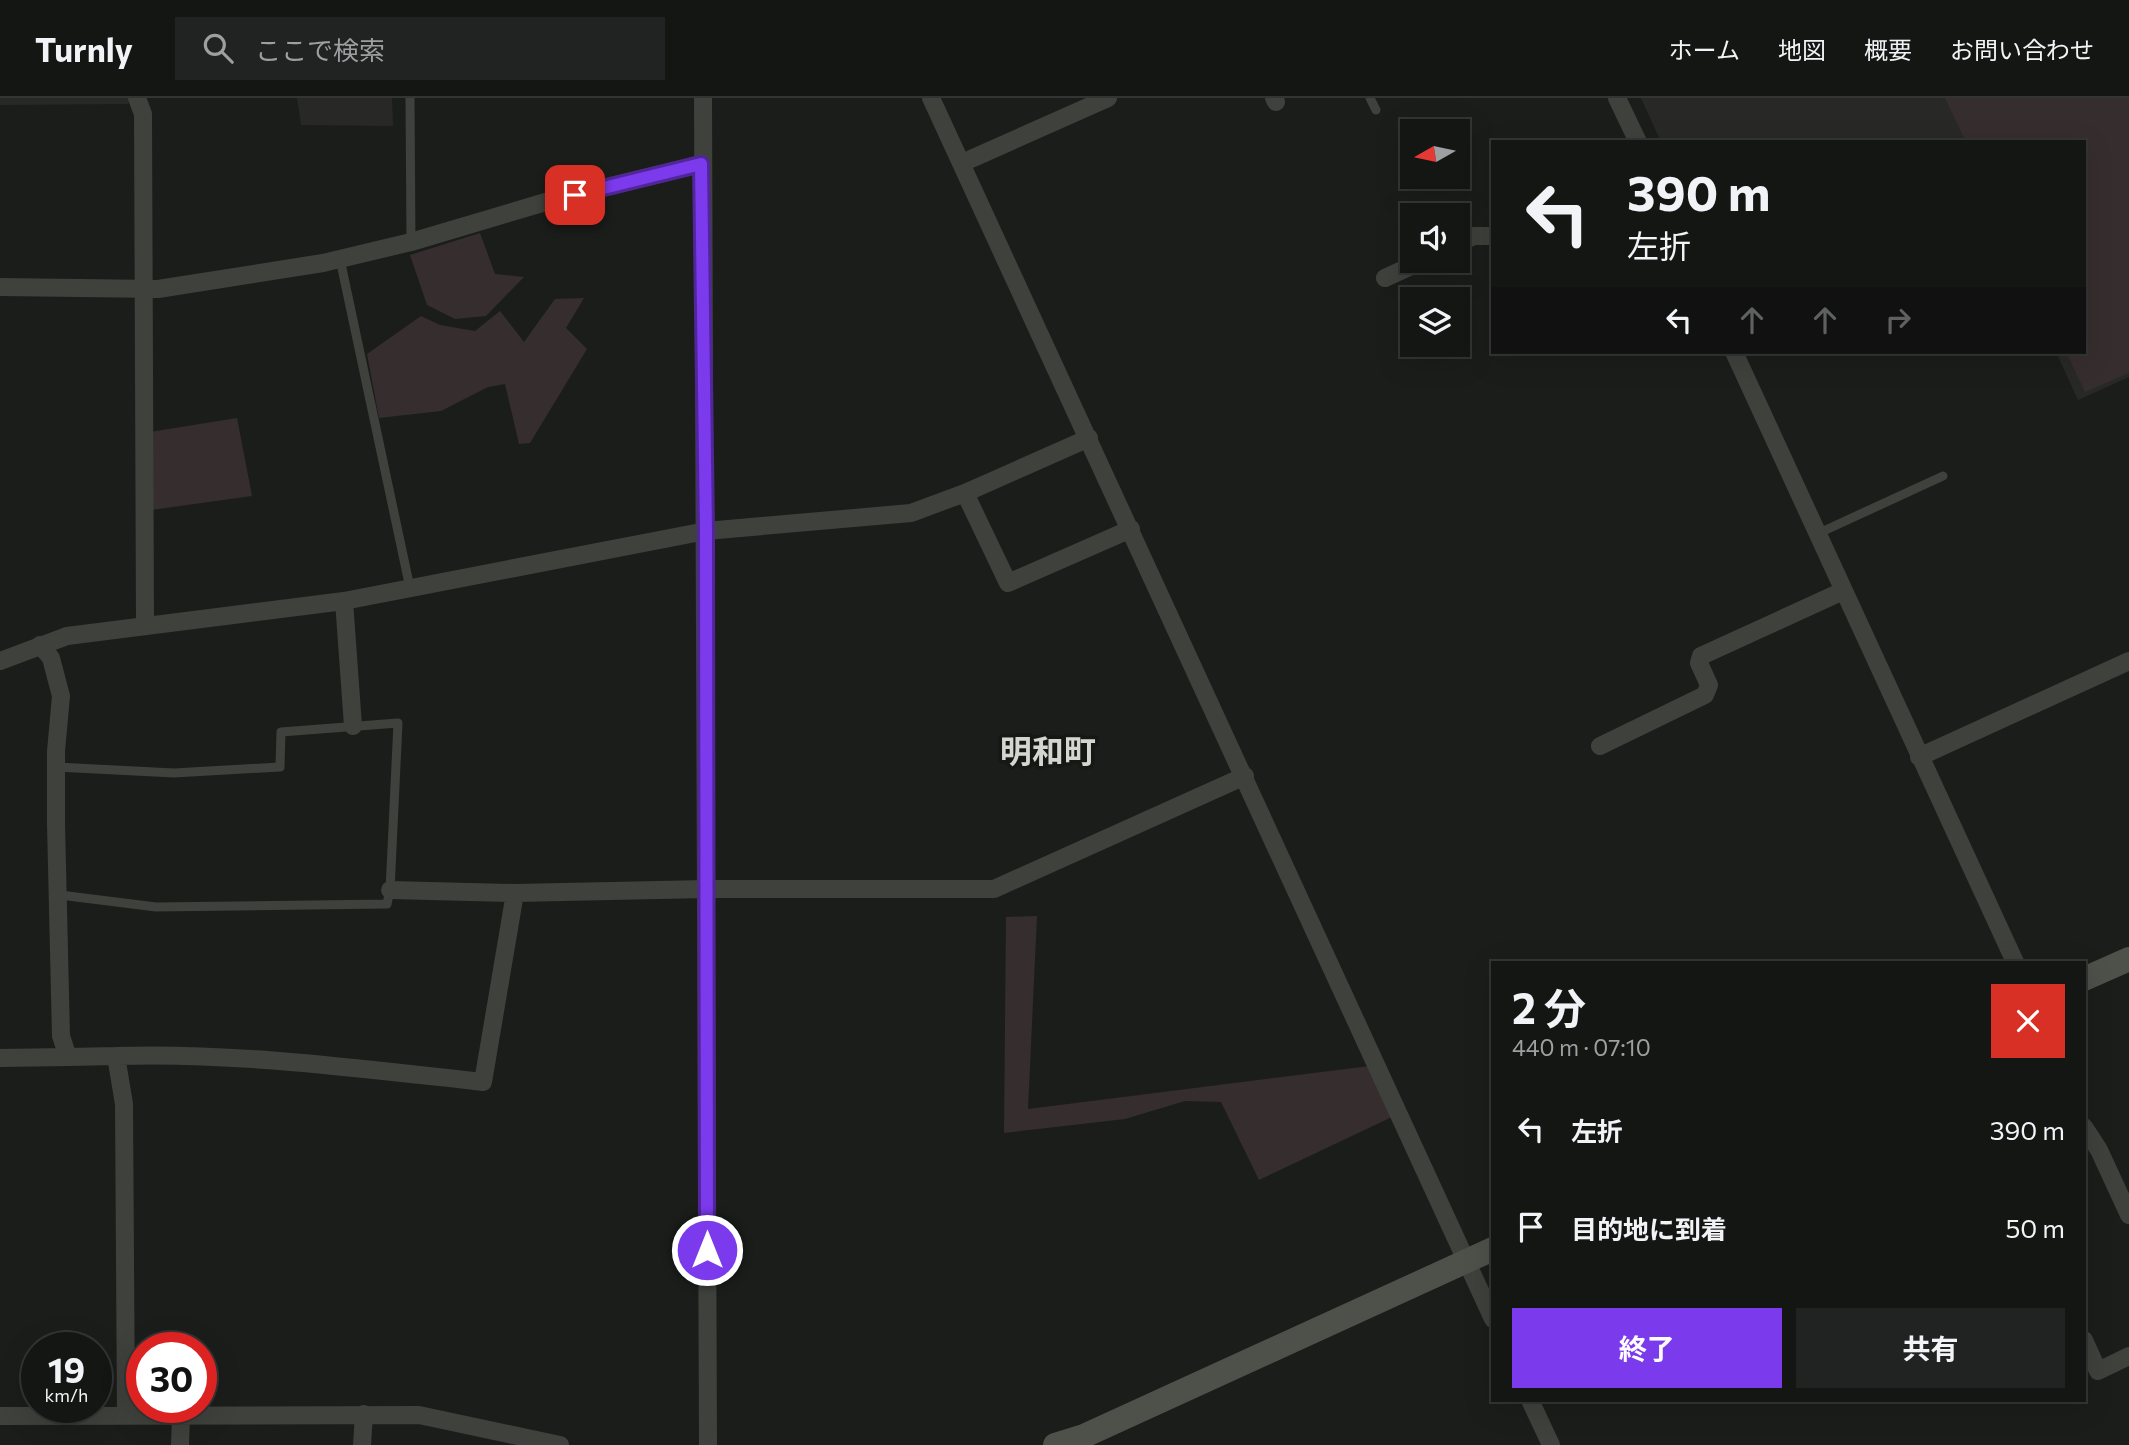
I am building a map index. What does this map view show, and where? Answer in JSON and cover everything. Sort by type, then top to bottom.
[{"type":"street","points":[[136,98],[144,114],[142,287],[145,624]]},
{"type":"street","points":[[703,98],[701,164],[706,531],[708,1445]]},
{"type":"street","points":[[932,98],[1491,1315]]},
{"type":"street","points":[[971,159],[1108,98]]},
{"type":"street","points":[[1617,98],[1637,140]]},
{"type":"street","points":[[0,287],[158,289],[340,259],[411,242],[510,211],[701,164]]},
{"type":"street","points":[[1470,238],[1491,236]]},
{"type":"street","points":[[1385,278],[1400,271]]},
{"type":"street","points":[[1735,354],[2015,961]]},
{"type":"street","points":[[0,661],[67,636],[145,624],[344,601],[706,531],[911,513],[965,494],[1089,438]]},
{"type":"street","points":[[965,494],[1008,583],[1131,530]]},
{"type":"street","points":[[1600,746],[1705,695],[1709,685],[1699,663],[1701,656],[1843,591]]},
{"type":"street","points":[[344,601],[354,726]]},
{"type":"street","points":[[40,645],[51,658],[61,696],[56,767],[61,1036],[68,1058]]},
{"type":"street","points":[[1919,757],[2129,661]]},
{"type":"street","points":[[390,890],[515,893],[706,889],[994,889],[1245,776]]},
{"type":"street","points":[[0,1058],[187,1056],[382,1070],[483,1082],[515,893]]},
{"type":"street","points":[[2086,978],[2129,959]]},
{"type":"street","points":[[0,1416],[126,1415],[124,1104],[116,1056]]},
{"type":"street","points":[[2086,1130],[2099,1150],[2129,1215]]},
{"type":"street","points":[[1055,1445],[1084,1436],[1491,1250]]},
{"type":"street","points":[[2086,1344],[2098,1371],[2129,1356]]},
{"type":"street","points":[[1531,1402],[1550,1445]]},
{"type":"street","points":[[362,1445],[364,1414]]},
{"type":"street","points":[[217,1416],[419,1415],[560,1445]]},
{"type":"street","points":[[180,1445],[181,1423]]},
{"type":"lane","points":[[410,98],[411,242]]},
{"type":"lane","points":[[1370,98],[1376,110]]},
{"type":"lane","points":[[340,259],[410,588]]},
{"type":"lane","points":[[1817,534],[1943,476]]},
{"type":"lane","points":[[56,767],[174,773],[280,767],[281,732],[398,723],[390,890],[387,904],[332,902],[156,907],[60,895]]},
{"type":"shaded area","points":[[0,98],[130,98],[128,104],[0,105]]},
{"type":"shaded area","points":[[297,98],[392,98],[393,126],[301,125]]},
{"type":"shaded area","points":[[1641,98],[2129,98],[2129,377],[2078,400],[2057,354],[2086,354],[2086,140],[1660,140]]},
{"type":"shaded area","points":[[1945,98],[2129,98],[2129,373],[2085,392],[2067,354],[2086,354],[2086,140],[1965,140]]},
{"type":"shaded area","points":[[480,233],[495,274],[524,277],[486,316],[455,319],[427,305],[410,255]]},
{"type":"shaded area","points":[[584,298],[566,328],[587,349],[530,443],[519,444],[505,384],[488,387],[441,411],[379,418],[367,354],[421,316],[440,325],[475,331],[500,311],[524,342],[555,299]]},
{"type":"shaded area","points":[[237,418],[252,496],[151,510],[150,432]]},
{"type":"shaded area","points":[[1037,916],[1028,1109],[1370,1066],[1394,1116],[1259,1180],[1221,1102],[1185,1101],[1125,1119],[1004,1133],[1006,917]]},
{"type":"district","name":"明和町","points":[[1048,750]]},
{"type":"route","points":[[575,195],[701,164],[706,531],[707,1250]]}]
